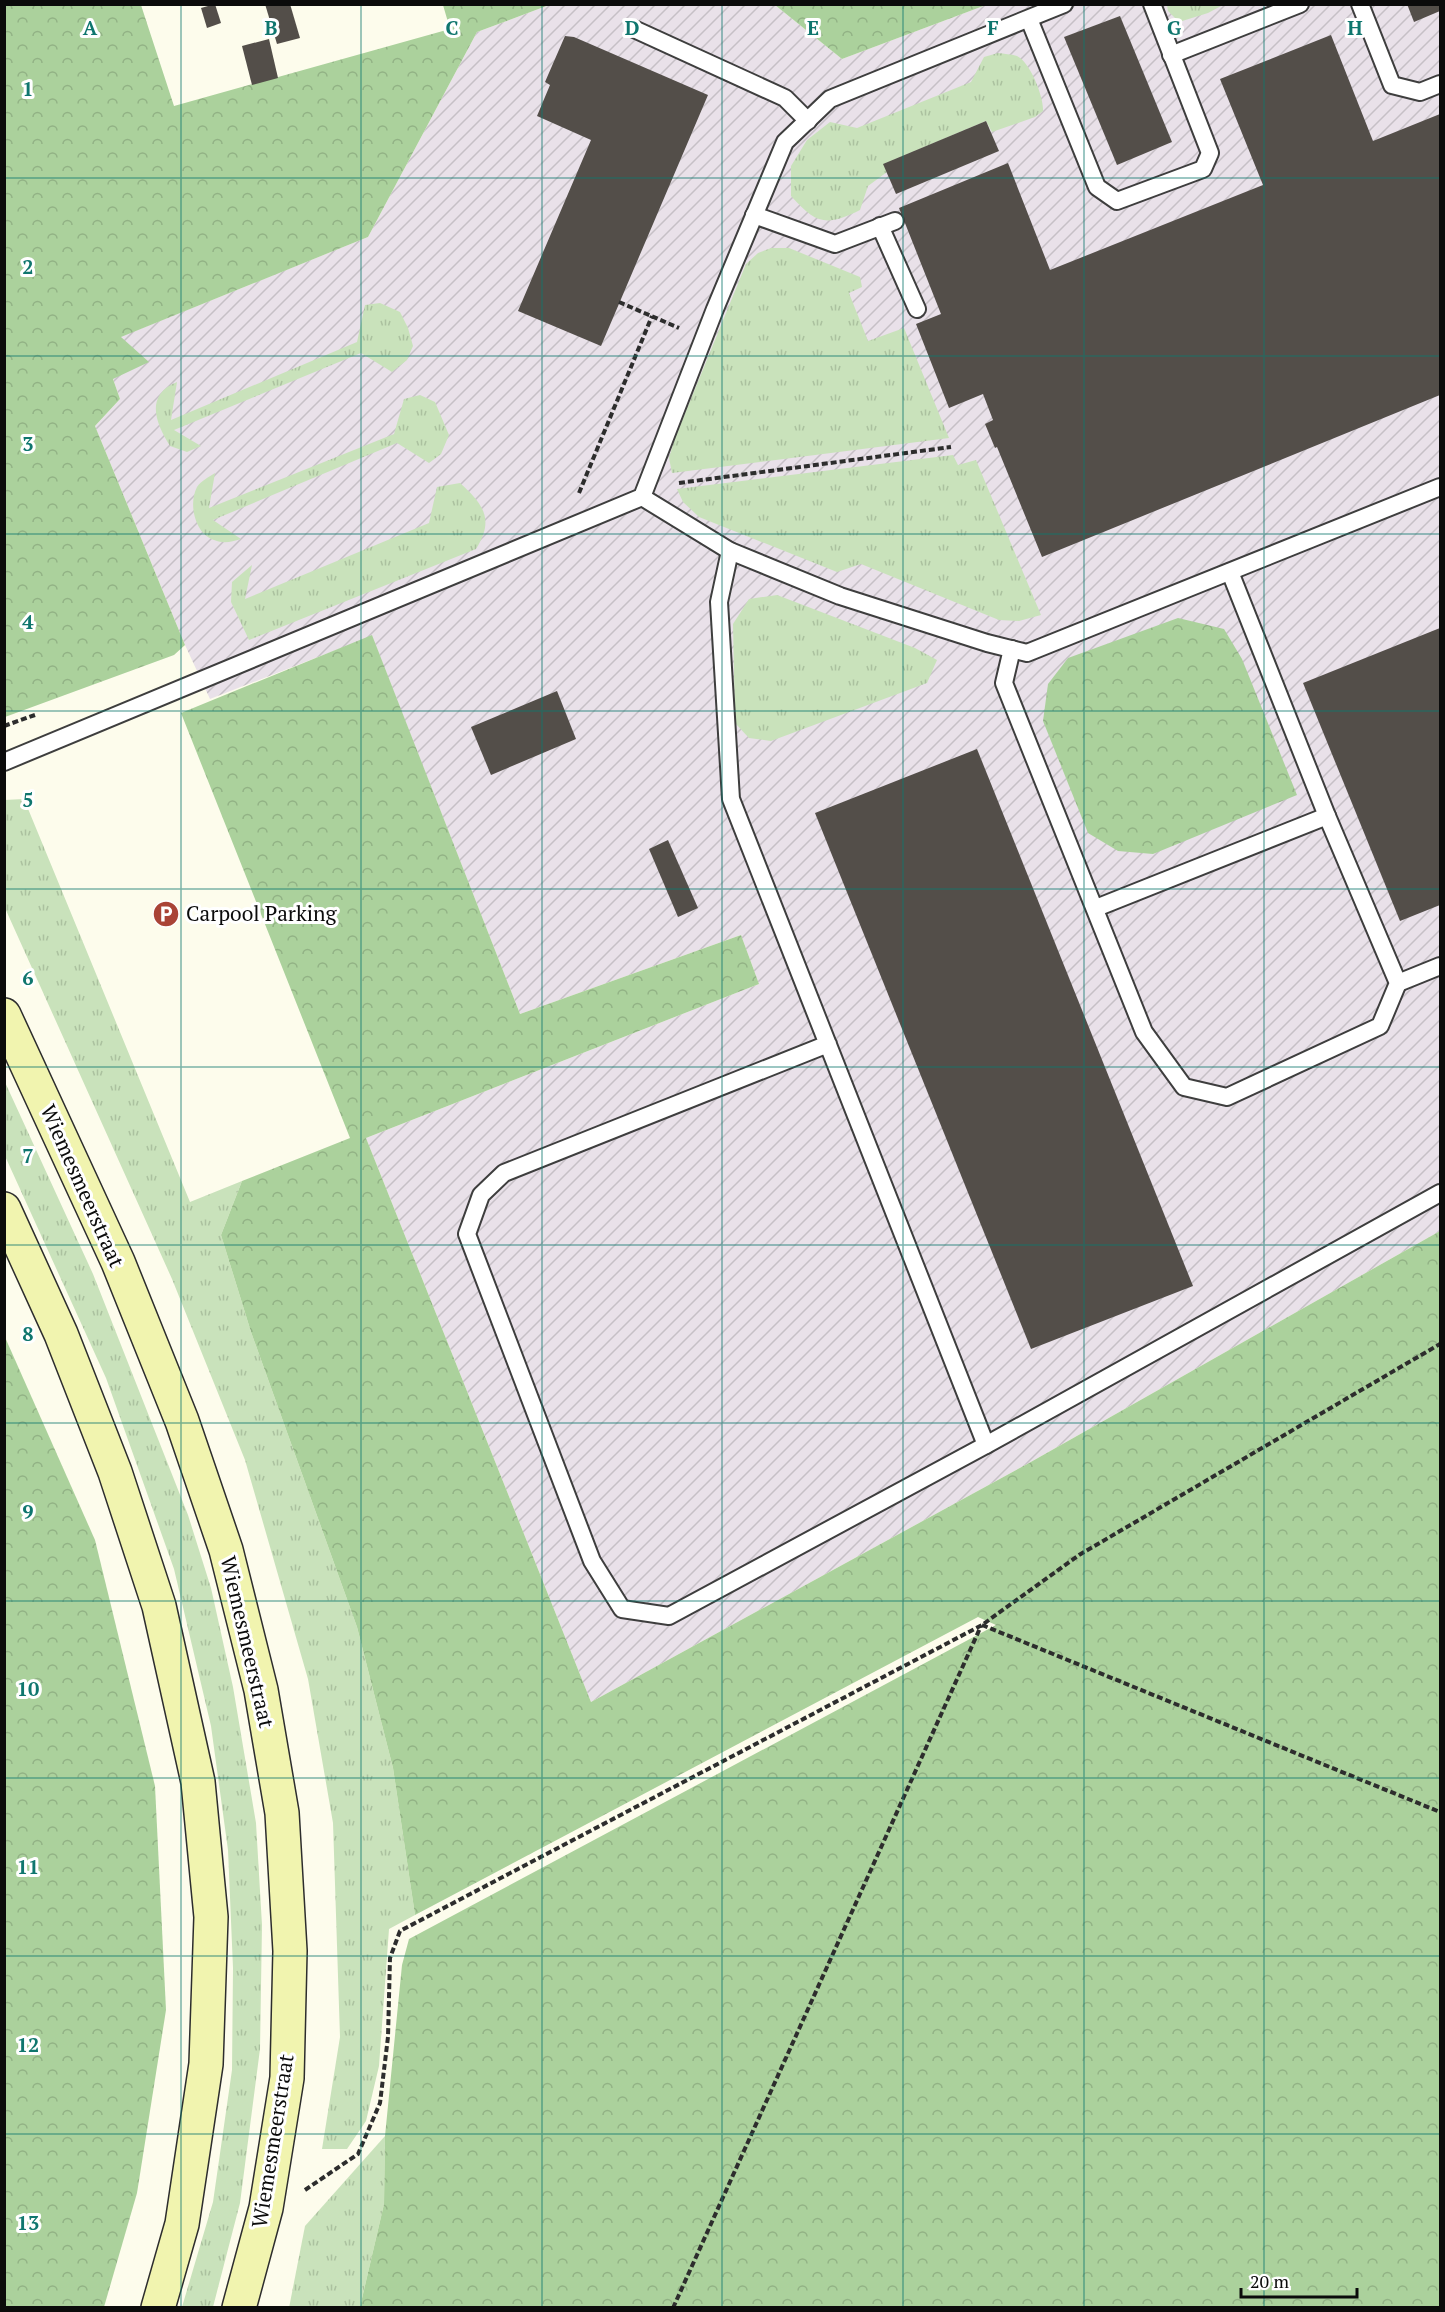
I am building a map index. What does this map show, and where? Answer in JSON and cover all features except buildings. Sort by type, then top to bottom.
[{"type":"main road","name":"Wiemesmeerstraat","points":[[4,1015],[118,1262],[182,1420],[226,1550],[261,1690],[282,1814],[290,1951],[287,2078],[266,2208],[240,2307]]},
{"type":"main road","points":[[4,1209],[61,1334],[115,1472],[159,1606],[198,1782],[211,1917],[206,2064],[182,2224],[158,2307]]},
{"type":"lane","points":[[4,762],[565,528],[644,492],[703,338],[785,142],[830,99],[1064,4]]},
{"type":"lane","points":[[1029,19],[1097,187],[1118,201],[1203,169],[1210,153],[1152,4]]},
{"type":"lane","points":[[1171,55],[1257,12],[1300,4]]},
{"type":"lane","points":[[1360,4],[1392,85],[1420,92],[1440,84]]},
{"type":"lane","points":[[634,29],[785,98],[808,121]]},
{"type":"lane","points":[[754,215],[835,244],[887,223],[917,309]]},
{"type":"lane","points":[[644,492],[730,551],[840,596],[1028,653],[1440,487]]},
{"type":"lane","points":[[730,551],[719,602],[731,799],[986,1445]]},
{"type":"lane","points":[[1230,572],[1327,816],[1398,983]]},
{"type":"lane","points":[[1012,650],[1004,682],[1144,1032],[1184,1086],[1227,1097],[1380,1026],[1398,983],[1440,966]]},
{"type":"lane","points":[[1096,908],[1327,816]]},
{"type":"lane","points":[[828,1044],[504,1173],[481,1195],[467,1234],[592,1561],[622,1609],[669,1616],[986,1445],[1440,1193]]},
{"type":"path","points":[[620,302],[703,338]]},
{"type":"path","points":[[565,528],[652,316]]},
{"type":"path","points":[[644,492],[951,447]]},
{"type":"path","points":[[266,2208],[308,2189],[358,2154],[380,2103],[388,2037],[390,1958],[400,1931],[982,1625],[1079,1555],[1440,1344]]},
{"type":"path","points":[[982,1625],[1440,1812]]},
{"type":"path","points":[[673,2307],[982,1625]]},
{"type":"shaded area","points":[[549,5],[775,5],[842,59],[986,5],[1440,5],[1440,1231],[1029,1463],[591,1702],[366,1138],[759,984],[741,935],[520,1014],[372,636],[210,699],[185,645],[95,426],[120,399],[113,379],[120,337],[368,237],[477,32]]},
{"type":"green space","points":[[1167,4],[1223,5],[1208,13],[1179,22],[1168,11]]},
{"type":"green space","points":[[5,5],[141,5],[174,106],[450,29],[443,5],[549,5],[477,32],[368,237],[121,337],[149,362],[113,379],[120,399],[95,426],[185,645],[174,655],[5,717]]},
{"type":"green space","points":[[775,5],[986,5],[842,59]]},
{"type":"green space","points":[[998,53],[1017,56],[1027,65],[1039,89],[1043,105],[1043,111],[1035,117],[992,132],[986,121],[884,164],[887,172],[868,186],[860,210],[838,219],[822,220],[815,217],[791,196],[791,166],[807,140],[830,122],[857,128],[971,82],[984,57]]},
{"type":"green space","points":[[771,248],[789,248],[860,277],[862,287],[849,293],[868,341],[904,328],[949,438],[672,473],[669,458],[675,438],[746,264],[758,253]]},
{"type":"green space","points":[[380,303],[400,312],[413,346],[407,360],[392,372],[361,353],[174,430],[201,446],[187,452],[170,446],[157,420],[156,411],[160,394],[167,388],[177,382],[171,420],[357,342],[365,305]]},
{"type":"green space","points":[[420,395],[435,402],[449,435],[441,454],[429,463],[397,443],[213,520],[241,539],[228,542],[218,541],[207,537],[202,532],[195,518],[193,502],[197,487],[205,479],[215,473],[209,508],[394,434],[404,399]]},
{"type":"green space","points":[[953,455],[958,465],[976,460],[1041,615],[1019,621],[999,620],[861,564],[837,572],[699,517],[683,502],[677,489]]},
{"type":"green space","points":[[460,483],[475,498],[484,513],[485,529],[476,549],[249,640],[231,602],[232,582],[252,565],[245,599],[429,523],[437,487]]},
{"type":"green space","points":[[777,595],[915,648],[937,660],[927,683],[771,741],[749,738],[735,723],[733,624],[749,599]]},
{"type":"green space","points":[[1178,618],[1224,629],[1242,659],[1297,795],[1153,854],[1118,851],[1088,833],[1043,721],[1048,684],[1068,658]]},
{"type":"green space","points":[[372,635],[520,1014],[741,935],[759,984],[366,1138],[591,1702],[1029,1463],[1440,1231],[1440,2307],[360,2307],[384,2204],[385,2136],[402,1965],[409,1939],[996,1625],[978,1617],[415,1915],[393,1768],[357,1627],[251,1332],[221,1235],[242,1181],[350,1138],[181,713]]},
{"type":"green space","points":[[24,799],[190,1202],[242,1181],[221,1235],[251,1332],[357,1627],[393,1768],[415,1915],[389,1929],[379,2066],[366,2121],[347,2149],[322,2149],[340,2037],[333,1823],[308,1679],[245,1460],[172,1279],[5,908],[4,800]]},
{"type":"green space","points":[[4,1080],[93,1274],[188,1515],[211,1588],[233,1687],[256,1823],[262,1925],[260,2049],[240,2203],[213,2307],[182,2307],[213,2202],[232,2070],[233,1968],[228,1850],[211,1726],[174,1569],[106,1378],[5,1156]]},
{"type":"green space","points":[[4,1335],[95,1540],[155,1786],[166,2010],[137,2193],[104,2307],[5,2307]]},
{"type":"green space","points":[[385,2136],[384,2204],[360,2307],[289,2308],[305,2226]]},
{"type":"place","name":"Carpool Parking","points":[[166,914]]}]
